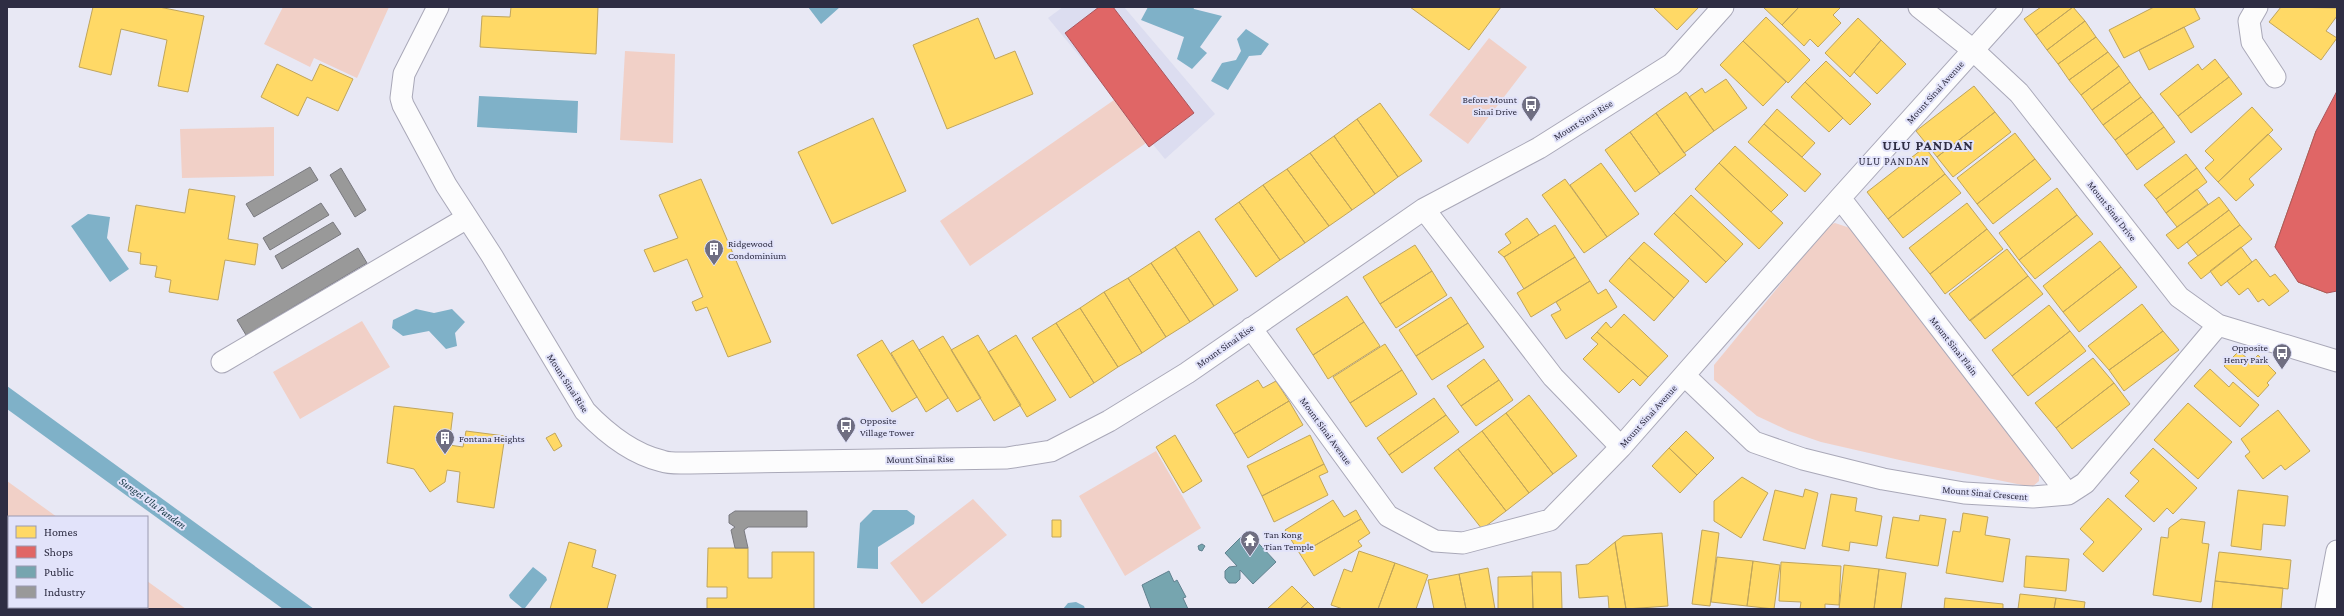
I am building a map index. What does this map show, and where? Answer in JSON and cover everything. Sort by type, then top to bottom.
[{"type":"street","name":"Mount Sinai Rise","points":[[438,7],[404,74],[401,98],[446,185],[492,256],[585,411],[604,431],[646,456],[663,462],[1007,458],[1051,452],[1109,421],[1187,373],[1424,209],[1539,148],[1672,64],[1723,7]]},
{"type":"street","name":"Mount Sinai Drive","points":[[1920,7],[1973,50],[2019,93],[2179,297],[2218,325],[2335,366]]},
{"type":"street","name":"Mount Sinai Avenue","points":[[1251,328],[1388,516],[1434,541],[1463,544],[1550,520],[1621,447],[1840,198],[2012,7]]},
{"type":"street","points":[[2257,7],[2249,21],[2252,42],[2275,77]]},
{"type":"street","name":"Mount Sinai Plain","points":[[1840,198],[2068,494]]},
{"type":"street","points":[[1424,209],[1553,377],[1621,447]]},
{"type":"street","points":[[222,362],[467,218]]},
{"type":"street","name":"Mount Sinai Crescent","points":[[1684,376],[1754,442],[1803,459],[1883,479],[1964,493],[2033,497],[2068,494],[2085,483],[2218,325]]},
{"type":"street","points":[[2326,609],[2337,551]]},
{"type":"shaded area","points":[[283,7],[389,7],[357,78],[314,58],[310,67],[264,44]]},
{"type":"shaded area","points":[[1063,7],[1124,7],[1215,114],[1165,159],[1048,18]]},
{"type":"shaded area","points":[[1489,38],[1527,67],[1468,144],[1429,115]]},
{"type":"shaded area","points":[[625,51],[675,54],[673,143],[620,140]]},
{"type":"shaded area","points":[[1114,100],[1146,143],[970,266],[940,221]]},
{"type":"shaded area","points":[[274,127],[274,176],[182,178],[180,129]]},
{"type":"shaded area","points":[[1835,223],[1850,228],[2039,474],[2039,481],[2032,487],[1904,461],[1821,442],[1789,431],[1757,416],[1714,380],[1714,365],[1829,225]]},
{"type":"shaded area","points":[[362,321],[390,367],[300,419],[273,372]]},
{"type":"shaded area","points":[[1156,451],[1201,528],[1125,576],[1079,496]]},
{"type":"shaded area","points":[[7,481],[56,516],[8,516],[8,608],[148,608],[148,582],[186,609],[7,609]]},
{"type":"shaded area","points":[[973,499],[1007,535],[922,604],[890,563]]},
{"type":"water","points":[[808,7],[840,7],[821,24]]},
{"type":"water","points":[[1148,7],[1193,7],[1194,9],[1222,16],[1200,47],[1207,53],[1192,69],[1177,59],[1184,37],[1141,20]]},
{"type":"water","points":[[1246,29],[1269,44],[1261,55],[1249,56],[1228,90],[1211,81],[1222,63],[1236,60],[1241,51],[1237,39]]},
{"type":"water","points":[[479,96],[578,101],[577,133],[477,127]]},
{"type":"water","points":[[88,214],[110,217],[107,238],[129,269],[110,282],[71,226]]},
{"type":"water","points":[[416,309],[434,313],[452,309],[465,322],[455,333],[457,346],[446,349],[429,331],[403,336],[392,328],[393,320]]},
{"type":"water","name":"Sungei Ulu Pandan","points":[[7,386],[314,609],[283,609],[7,409]]},
{"type":"water","points":[[873,510],[907,510],[915,516],[914,524],[878,547],[878,569],[857,568],[860,523]]},
{"type":"water","points":[[533,567],[546,577],[547,580],[525,608],[522,608],[510,598],[509,595]]},
{"type":"water","points":[[1076,602],[1084,606],[1085,609],[1063,609],[1068,603]]},
{"type":"building: Homes","points":[[93,7],[159,7],[204,16],[188,92],[158,86],[167,40],[121,29],[111,75],[79,67]]},
{"type":"building: Homes","points":[[511,7],[598,7],[596,54],[480,47],[482,16],[510,17]]},
{"type":"building: Homes","points":[[1410,7],[1501,7],[1469,50]]},
{"type":"building: Homes","points":[[1653,7],[1699,7],[1677,30]]},
{"type":"building: Homes","points":[[1763,7],[1799,7],[1782,25]]},
{"type":"building: Homes","points":[[1799,7],[1841,7],[1833,15],[1841,23],[1818,47],[1810,39],[1804,46],[1782,25]]},
{"type":"building: Homes","points":[[2041,7],[2073,7],[2036,35],[2024,19]]},
{"type":"building: Homes","points":[[2073,7],[2085,21],[2047,50],[2036,35]]},
{"type":"building: Homes","points":[[2154,7],[2194,7],[2200,19],[2124,58],[2109,30]]},
{"type":"building: Homes","points":[[2281,7],[2337,8],[2337,16],[2326,31],[2337,38],[2321,60],[2269,22]]},
{"type":"building: Homes","points":[[1766,17],[1810,60],[1788,83],[1743,41]]},
{"type":"building: Homes","points":[[978,18],[995,59],[1015,51],[1033,94],[947,129],[913,45]]},
{"type":"building: Homes","points":[[1858,18],[1881,40],[1850,77],[1825,53]]},
{"type":"building: Homes","points":[[2085,21],[2096,37],[2058,64],[2047,50]]},
{"type":"building: Homes","points":[[2184,27],[2194,47],[2149,70],[2139,50]]},
{"type":"building: Homes","points":[[2096,37],[2108,52],[2069,80],[2058,64]]},
{"type":"building: Homes","points":[[1881,40],[1906,64],[1877,94],[1854,72]]},
{"type":"building: Homes","points":[[1743,41],[1786,82],[1763,106],[1720,65]]},
{"type":"building: Homes","points":[[2108,52],[2119,66],[2081,95],[2069,80]]},
{"type":"building: Homes","points":[[2215,59],[2229,77],[2178,116],[2160,94],[2198,64],[2202,70]]},
{"type":"building: Homes","points":[[1826,61],[1871,104],[1850,125],[1805,82]]},
{"type":"building: Homes","points":[[277,64],[312,81],[320,64],[353,79],[338,111],[307,97],[298,116],[261,97]]},
{"type":"building: Homes","points":[[2119,66],[2130,82],[2092,110],[2081,95]]},
{"type":"building: Homes","points":[[2229,77],[2242,94],[2191,133],[2178,116]]},
{"type":"building: Homes","points":[[1726,79],[1747,108],[1714,131],[1689,97],[1702,88],[1705,93]]},
{"type":"building: Homes","points":[[1805,82],[1843,118],[1829,132],[1791,97]]},
{"type":"building: Homes","points":[[2130,82],[2141,97],[2103,125],[2092,110]]},
{"type":"building: Homes","points":[[1974,86],[1995,112],[1937,157],[1916,131]]},
{"type":"building: Homes","points":[[1686,92],[1714,131],[1684,153],[1656,113]]},
{"type":"building: Homes","points":[[2141,97],[2153,112],[2115,140],[2103,125]]},
{"type":"building: Homes","points":[[1380,103],[1422,161],[1398,177],[1357,119]]},
{"type":"building: Homes","points":[[2252,107],[2273,130],[2218,182],[2205,168],[2214,160],[2205,151]]},
{"type":"building: Homes","points":[[1777,109],[1815,143],[1802,157],[1764,124]]},
{"type":"building: Homes","points":[[1995,112],[2011,132],[1953,177],[1937,157]]},
{"type":"building: Homes","points":[[2153,112],[2164,127],[2126,155],[2115,140]]},
{"type":"building: Homes","points":[[1656,113],[1686,155],[1660,174],[1630,132]]},
{"type":"building: Homes","points":[[873,118],[906,191],[832,224],[798,152]]},
{"type":"building: Homes","points":[[1357,119],[1398,177],[1375,194],[1334,136]]},
{"type":"building: Homes","points":[[1764,124],[1821,174],[1805,192],[1748,142]]},
{"type":"building: Homes","points":[[2164,127],[2175,142],[2137,170],[2126,155]]},
{"type":"building: Homes","points":[[2316,131],[2337,139],[2337,266],[2327,293],[2298,282],[2306,258],[2275,247]]},
{"type":"building: Homes","points":[[1630,132],[1660,174],[1635,192],[1605,150]]},
{"type":"building: Homes","points":[[2015,133],[2035,159],[1977,204],[1957,178]]},
{"type":"building: Homes","points":[[2268,134],[2282,149],[2249,179],[2254,185],[2236,201],[2218,182]]},
{"type":"building: Homes","points":[[1334,136],[1375,194],[1352,210],[1310,153]]},
{"type":"building: Homes","points":[[1735,146],[1788,195],[1771,212],[1719,163]]},
{"type":"building: Homes","points":[[1925,147],[1945,174],[1888,219],[1867,192]]},
{"type":"building: Homes","points":[[1310,153],[1352,210],[1329,226],[1287,169]]},
{"type":"building: Homes","points":[[2186,154],[2197,168],[2156,199],[2144,185]]},
{"type":"building: Homes","points":[[2035,159],[2051,179],[1993,224],[1977,204]]},
{"type":"building: Homes","points":[[1601,163],[1639,214],[1607,237],[1570,185]]},
{"type":"building: Homes","points":[[1719,163],[1783,223],[1759,249],[1695,189]]},
{"type":"building: Homes","points":[[2197,168],[2207,182],[2166,213],[2156,199]]},
{"type":"building: Homes","points":[[1287,169],[1329,226],[1305,243],[1263,185]]},
{"type":"building: Homes","points":[[1945,174],[1961,193],[1903,238],[1888,219]]},
{"type":"building: Homes","name":"Ridgewood Condominium","points":[[701,179],[771,342],[728,357],[707,307],[696,311],[692,302],[703,297],[687,259],[654,272],[644,250],[678,238],[659,195]]},
{"type":"building: Homes","points":[[1565,179],[1607,237],[1584,253],[1542,195]]},
{"type":"building: Homes","points":[[1263,185],[1305,243],[1280,260],[1239,202]]},
{"type":"building: Homes","points":[[2057,188],[2077,215],[2019,260],[1999,233]]},
{"type":"building: Homes","points":[[189,189],[235,196],[228,239],[258,244],[255,265],[225,260],[218,300],[169,292],[171,280],[155,277],[157,266],[140,264],[141,253],[128,251],[136,205],[185,213]]},
{"type":"building: Homes","points":[[2197,189],[2208,204],[2177,227],[2166,213]]},
{"type":"building: Homes","points":[[1691,195],[1743,244],[1726,262],[1674,213]]},
{"type":"building: Homes","points":[[2219,197],[2229,210],[2178,249],[2166,235]]},
{"type":"building: Homes","points":[[1239,202],[1280,260],[1256,277],[1215,219]]},
{"type":"building: Homes","points":[[1967,203],[1987,229],[1930,274],[1909,248]]},
{"type":"building: Homes","points":[[2229,210],[2240,225],[2198,256],[2187,242]]},
{"type":"building: Homes","points":[[1674,213],[1726,262],[1706,283],[1654,234]]},
{"type":"building: Homes","points":[[2077,215],[2093,234],[2035,279],[2019,260]]},
{"type":"building: Homes","points":[[1527,218],[1539,235],[1504,257],[1498,252],[1511,243],[1505,234]]},
{"type":"building: Homes","points":[[1555,225],[1575,257],[1524,289],[1504,257]]},
{"type":"building: Homes","points":[[2240,225],[2252,239],[2201,279],[2188,263]]},
{"type":"building: Homes","points":[[1987,229],[2003,249],[1945,294],[1930,274]]},
{"type":"building: Homes","points":[[1199,231],[1238,290],[1214,306],[1175,247]]},
{"type":"building: Homes","points":[[2100,241],[2121,267],[2063,312],[2043,286]]},
{"type":"building: Homes","points":[[1644,242],[1689,281],[1674,298],[1629,258]]},
{"type":"building: Homes","points":[[1415,245],[1432,271],[1380,304],[1363,277]]},
{"type":"building: Homes","points":[[1175,247],[1214,306],[1190,322],[1151,263]]},
{"type":"building: Homes","points":[[2241,247],[2252,262],[2221,286],[2210,271]]},
{"type":"building: Homes","points":[[2007,249],[2028,276],[1970,321],[1949,294]]},
{"type":"building: Homes","points":[[1575,257],[1590,281],[1531,317],[1517,293]]},
{"type":"building: Homes","points":[[1629,258],[1674,298],[1654,321],[1609,281]]},
{"type":"building: Homes","points":[[2256,259],[2270,277],[2275,274],[2289,291],[2269,306],[2263,299],[2258,302],[2248,288],[2239,295],[2227,281]]},
{"type":"building: Homes","points":[[1151,263],[1190,322],[1166,337],[1128,278]]},
{"type":"building: Homes","points":[[2121,267],[2137,287],[2079,332],[2063,312]]},
{"type":"building: Homes","points":[[1432,271],[1447,295],[1396,328],[1380,304]]},
{"type":"building: Homes","points":[[2028,276],[2043,294],[1985,339],[1970,320]]},
{"type":"building: Homes","points":[[1128,278],[1166,337],[1142,353],[1104,292]]},
{"type":"building: Homes","points":[[1590,281],[1598,294],[1606,289],[1617,307],[1566,339],[1551,315],[1561,310],[1556,302]]},
{"type":"building: Homes","points":[[1104,292],[1142,353],[1118,367],[1080,308]]},
{"type":"building: Homes","points":[[1347,296],[1364,322],[1313,355],[1296,329]]},
{"type":"building: Homes","points":[[1451,297],[1468,323],[1416,356],[1399,330]]},
{"type":"building: Homes","points":[[2142,304],[2163,331],[2109,370],[2088,346]]},
{"type":"building: Homes","points":[[2049,305],[2070,331],[2012,376],[1992,350]]},
{"type":"building: Homes","points":[[1080,308],[1118,367],[1094,383],[1056,323]]},
{"type":"building: Homes","points":[[1624,314],[1668,356],[1648,377],[1597,332],[1606,322],[1611,328]]},
{"type":"building: Homes","points":[[1364,322],[1380,346],[1328,379],[1313,355]]},
{"type":"building: Homes","points":[[1056,323],[1094,383],[1070,398],[1032,338]]},
{"type":"building: Homes","points":[[1468,323],[1484,347],[1432,380],[1416,356]]},
{"type":"building: Homes","points":[[2070,331],[2086,351],[2028,396],[2012,376]]},
{"type":"building: Homes","points":[[2163,331],[2179,350],[2124,391],[2109,370]]},
{"type":"building: Homes","points":[[1597,332],[1648,377],[1640,386],[1633,379],[1619,393],[1583,359],[1598,344],[1591,338]]},
{"type":"building: Homes","points":[[978,335],[1021,405],[994,421],[951,350]]},
{"type":"building: Homes","points":[[1016,335],[1056,400],[1027,417],[988,352]]},
{"type":"building: Homes","points":[[943,336],[981,398],[957,412],[919,350]]},
{"type":"building: Homes","points":[[882,340],[917,397],[892,412],[857,355]]},
{"type":"building: Homes","points":[[913,340],[948,398],[926,412],[891,353]]},
{"type":"building: Homes","points":[[1385,344],[1402,370],[1350,403],[1333,377]]},
{"type":"building: Homes","points":[[2239,351],[2251,362],[2258,355],[2276,373],[2267,383],[2269,385],[2258,397],[2224,366]]},
{"type":"building: Homes","points":[[2093,358],[2114,383],[2056,428],[2035,403]]},
{"type":"building: Homes","points":[[1484,359],[1499,380],[1461,406],[1447,386]]},
{"type":"building: Homes","points":[[2210,369],[2229,387],[2233,382],[2259,405],[2240,427],[2194,386]]},
{"type":"building: Homes","points":[[1402,370],[1417,394],[1366,427],[1350,403]]},
{"type":"building: Homes","points":[[1258,380],[1263,388],[1276,381],[1289,401],[1234,434],[1216,405]]},
{"type":"building: Homes","points":[[1499,380],[1513,400],[1476,426],[1461,406]]},
{"type":"building: Homes","points":[[2114,383],[2130,404],[2072,449],[2056,428]]},
{"type":"building: Homes","points":[[1529,395],[1577,456],[1553,474],[1506,413]]},
{"type":"building: Homes","points":[[1434,398],[1446,415],[1389,455],[1377,438]]},
{"type":"building: Homes","points":[[1289,401],[1303,425],[1248,458],[1234,434]]},
{"type":"building: Homes","points":[[2188,403],[2232,442],[2198,479],[2154,440]]},
{"type":"building: Homes","name":"Fontana Heights","points":[[394,406],[453,413],[449,445],[463,447],[466,431],[505,436],[494,508],[457,502],[460,472],[447,470],[445,482],[430,492],[414,469],[387,463]]},
{"type":"building: Homes","points":[[2278,410],[2310,451],[2285,470],[2281,465],[2263,479],[2245,456],[2250,452],[2241,439]]},
{"type":"building: Homes","points":[[1506,413],[1553,474],[1529,493],[1482,431]]},
{"type":"building: Homes","points":[[1446,415],[1459,432],[1402,473],[1389,455]]},
{"type":"building: Homes","points":[[1482,431],[1529,493],[1506,511],[1458,449]]},
{"type":"building: Homes","points":[[1686,431],[1714,458],[1697,475],[1669,448]]},
{"type":"building: Homes","points":[[555,433],[562,446],[554,451],[546,438]]},
{"type":"building: Homes","points":[[1175,435],[1202,481],[1183,493],[1156,447]]},
{"type":"building: Homes","points":[[1310,435],[1324,464],[1262,496],[1247,466]]},
{"type":"building: Homes","points":[[1669,448],[1697,475],[1680,493],[1652,466]]},
{"type":"building: Homes","points":[[2153,448],[2197,488],[2173,514],[2167,508],[2154,522],[2125,496],[2139,481],[2130,473]]},
{"type":"building: Homes","points":[[1458,449],[1506,511],[1482,529],[1434,468]]},
{"type":"building: Homes","points":[[1324,464],[1328,472],[1319,476],[1328,495],[1274,522],[1262,496]]},
{"type":"building: Homes","points":[[1742,477],[1768,493],[1741,538],[1714,521],[1714,501]]},
{"type":"building: Homes","points":[[1805,489],[1818,493],[1805,549],[1763,540],[1775,490],[1803,497]]},
{"type":"building: Homes","points":[[2238,490],[2288,496],[2285,526],[2263,524],[2261,550],[2231,546]]},
{"type":"building: Homes","points":[[1831,494],[1857,498],[1855,511],[1882,516],[1877,546],[1850,542],[1849,551],[1822,546]]},
{"type":"building: Homes","points":[[2108,498],[2142,529],[2103,572],[2083,554],[2094,542],[2080,529]]},
{"type":"building: Homes","points":[[1333,500],[1344,517],[1356,510],[1361,519],[1300,554],[1285,530]]},
{"type":"building: Homes","points":[[1963,513],[1988,517],[1985,535],[2010,539],[2003,582],[1946,573],[1953,531],[1960,532]]},
{"type":"building: Homes","points":[[1920,515],[1946,519],[1938,566],[1886,558],[1893,517],[1919,521]]},
{"type":"building: Homes","points":[[1361,519],[1370,533],[1358,541],[1362,546],[1314,576],[1300,554]]},
{"type":"building: Homes","points":[[2181,519],[2205,522],[2202,543],[2209,544],[2201,602],[2153,595],[2161,537],[2168,538],[2169,528]]},
{"type":"building: Homes","points":[[1052,520],[1061,520],[1061,537],[1052,537]]},
{"type":"building: Homes","points":[[1702,530],[1719,533],[1710,606],[1692,604]]},
{"type":"building: Homes","points":[[1662,533],[1668,606],[1626,609],[1615,542],[1623,536]]},
{"type":"building: Homes","points":[[569,542],[596,550],[592,567],[616,575],[607,609],[550,609]]},
{"type":"building: Homes","points":[[1615,542],[1626,609],[1609,609],[1608,596],[1579,598],[1576,565],[1588,564]]},
{"type":"building: Homes","points":[[708,548],[748,548],[748,578],[772,578],[772,552],[814,552],[814,609],[707,609],[707,598],[727,598],[727,587],[707,587]]},
{"type":"building: Homes","points":[[1359,551],[1395,563],[1378,609],[1343,609],[1331,605],[1344,569],[1352,572]]},
{"type":"building: Homes","points":[[2219,552],[2291,560],[2288,589],[2215,581]]},
{"type":"building: Homes","points":[[2026,556],[2069,559],[2066,591],[2024,587]]},
{"type":"building: Homes","points":[[1717,557],[1753,561],[1747,606],[1711,602]]},
{"type":"building: Homes","points":[[1753,561],[1780,565],[1774,609],[1747,606]]},
{"type":"building: Homes","points":[[1781,562],[1841,566],[1839,605],[1825,604],[1825,609],[1800,609],[1801,602],[1779,601]]},
{"type":"building: Homes","points":[[1395,563],[1428,575],[1416,609],[1378,609]]},
{"type":"building: Homes","points":[[1844,565],[1879,569],[1874,609],[1839,609]]},
{"type":"building: Homes","points":[[1488,568],[1495,609],[1466,609],[1459,574]]},
{"type":"building: Homes","points":[[1879,569],[1906,573],[1901,609],[1874,609]]},
{"type":"building: Homes","points":[[1532,572],[1561,572],[1562,609],[1533,609]]},
{"type":"building: Homes","points":[[1459,574],[1466,609],[1434,609],[1428,580]]},
{"type":"building: Homes","points":[[1532,576],[1533,609],[1498,609],[1498,577]]},
{"type":"building: Homes","points":[[2215,581],[2283,588],[2281,609],[2212,609]]},
{"type":"building: Homes","points":[[1292,586],[1308,602],[1300,609],[1267,609]]},
{"type":"building: Homes","points":[[2020,594],[2056,598],[2054,609],[2018,609]]},
{"type":"building: Homes","points":[[1945,598],[2003,604],[2003,609],[1944,609]]},
{"type":"building: Homes","points":[[2056,598],[2085,602],[2084,609],[2054,609]]},
{"type":"building: Homes","points":[[1308,602],[1315,609],[1300,609]]},
{"type":"building: Shops","points":[[1099,7],[1113,7],[1194,113],[1149,147],[1065,33]]},
{"type":"building: Shops","points":[[2337,91],[2337,291],[2327,293],[2298,282],[2275,247],[2316,131]]},
{"type":"building: Public","name":"Tan Kong Tian Temple","points":[[1247,531],[1276,562],[1253,584],[1240,570],[1240,579],[1236,583],[1229,583],[1225,578],[1225,571],[1229,567],[1237,566],[1225,553]]},
{"type":"building: Public","points":[[1202,544],[1205,546],[1202,551],[1199,550],[1198,546]]},
{"type":"building: Public","points":[[1169,571],[1174,582],[1177,580],[1186,597],[1183,598],[1188,609],[1151,609],[1142,585]]},
{"type":"building: Industry","points":[[310,167],[318,180],[254,217],[246,204]]},
{"type":"building: Industry","points":[[341,168],[366,210],[355,217],[330,175]]},
{"type":"building: Industry","points":[[321,203],[329,215],[270,250],[263,238]]},
{"type":"building: Industry","points":[[333,222],[341,234],[282,269],[275,256]]},
{"type":"building: Industry","points":[[358,248],[367,263],[246,335],[237,320]]},
{"type":"building: Industry","points":[[735,511],[807,511],[807,527],[748,527],[744,530],[748,548],[735,548],[731,530],[735,527],[729,523],[729,515]]},
{"type":"place","name":"Before Mount Sinai Drive","points":[[1531,122]]},
{"type":"place","name":"Ridgewood Condominium","points":[[714,266]]},
{"type":"place","name":"Opposite Henry Park","points":[[2282,370]]},
{"type":"place","name":"Opposite Village Tower","points":[[846,443]]},
{"type":"place","name":"Fontana Heights","points":[[445,455]]},
{"type":"place","name":"Tan Kong Tian Temple","points":[[1250,557]]},
{"type":"district","name":"ULU PANDAN","points":[[1928,145]]},
{"type":"district","name":"ULU PANDAN","points":[[1894,161]]}]
